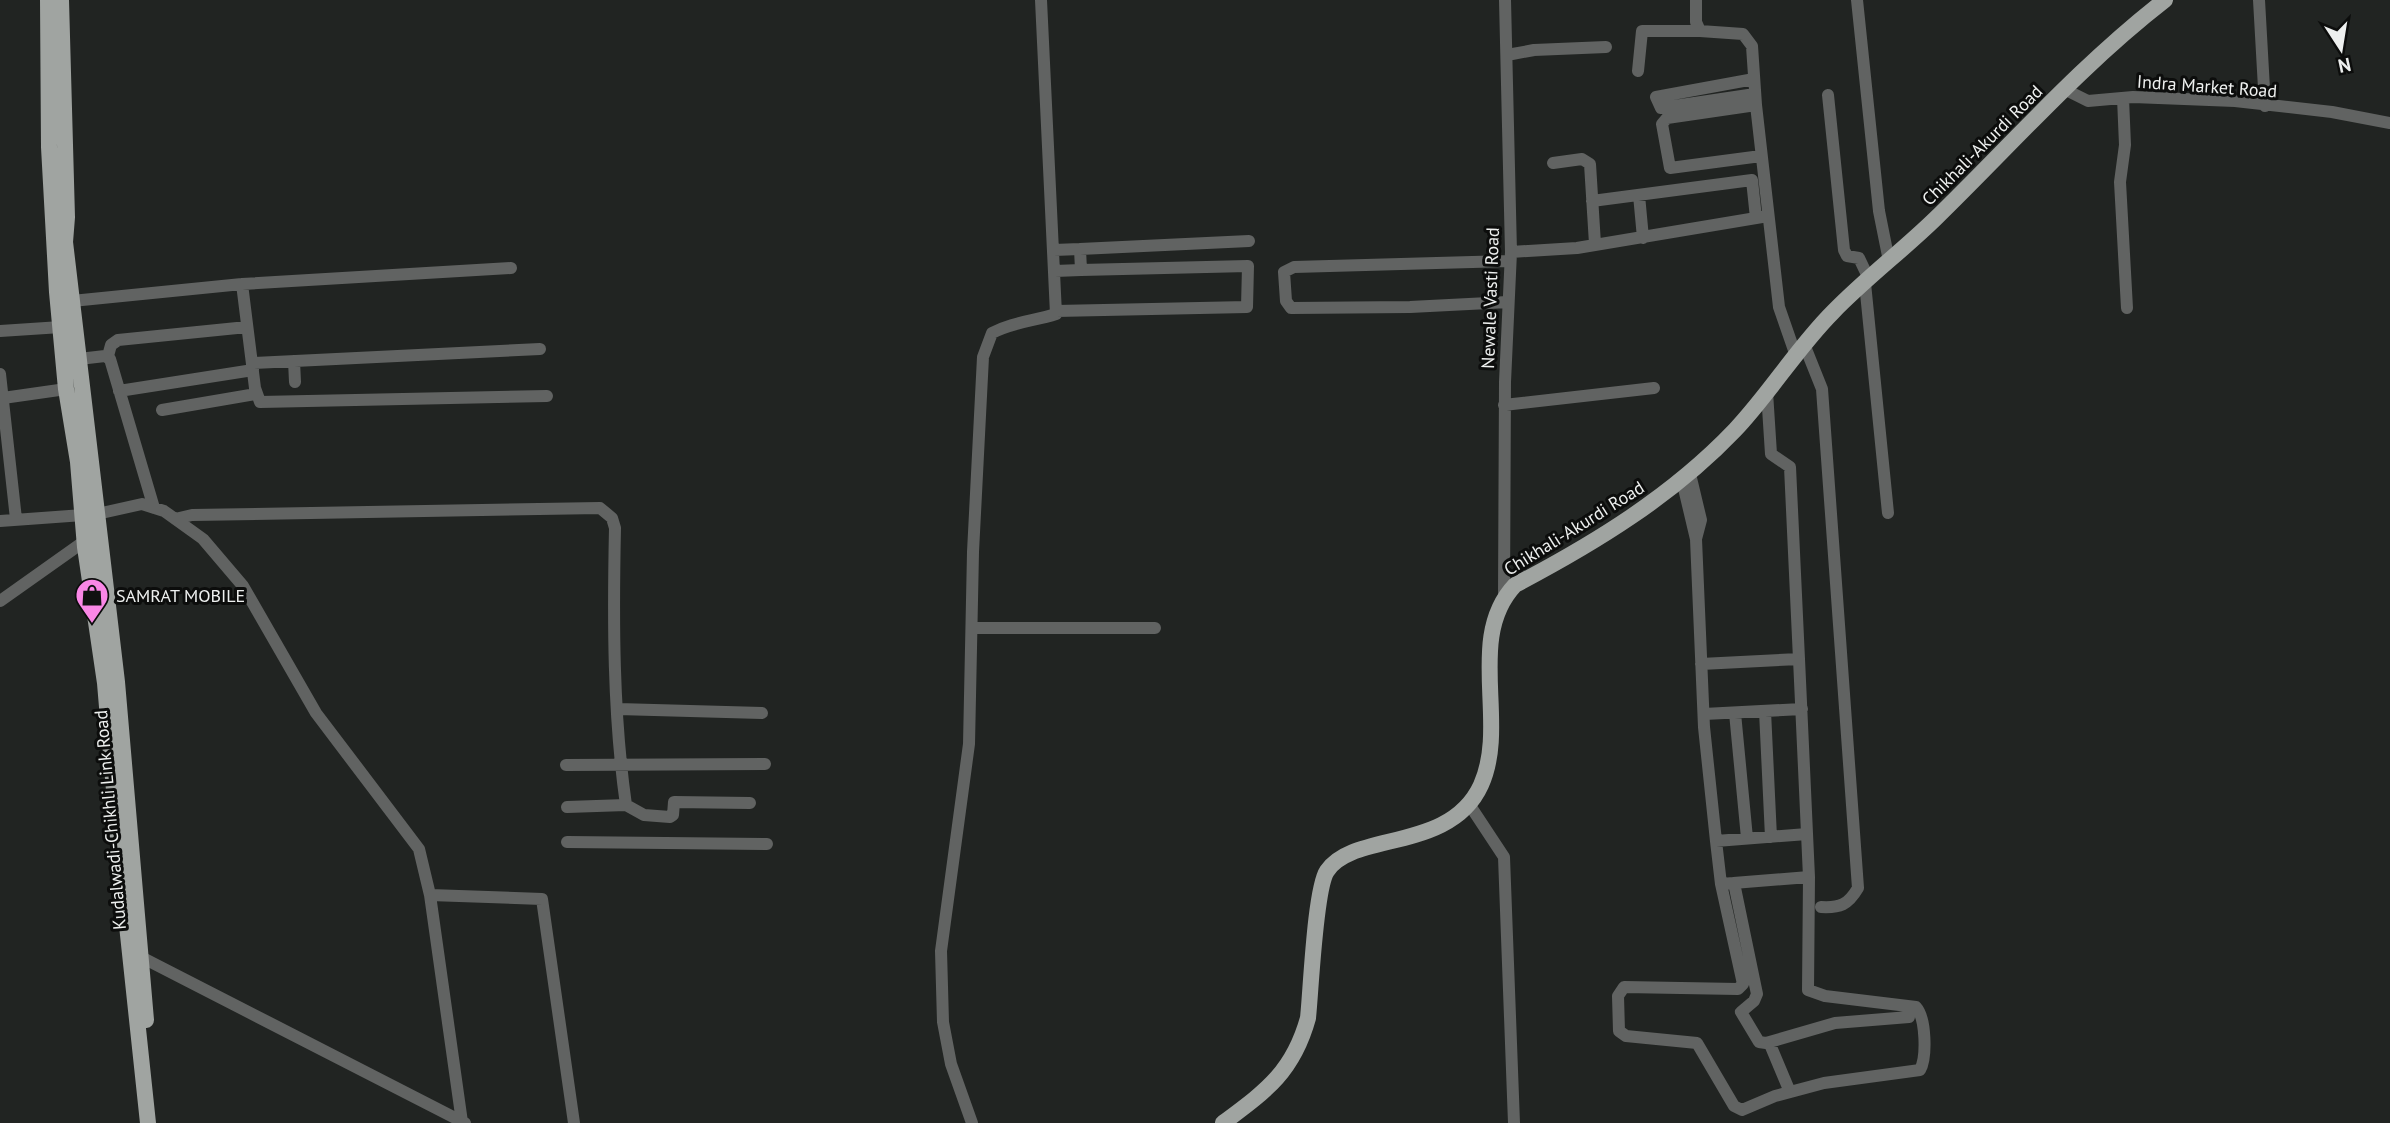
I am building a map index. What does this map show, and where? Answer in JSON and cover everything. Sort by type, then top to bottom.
[{"type":"main road","points":[[48,0],[49,147],[66,389],[90,514]]},
{"type":"main road","points":[[61,0],[68,217],[65,242],[79,359],[90,514]]},
{"type":"main road","name":"Chikhali-Akurdi Road","points":[[1469,804],[1481,784],[1486,765],[1491,648],[1497,611],[1504,597],[1515,585],[1635,516],[1686,477],[1737,428],[1835,309],[1935,220],[2025,126],[2066,90],[2100,54],[2165,0]]},
{"type":"main road","name":"Kudalwadi-Chikhli Link Road","points":[[90,514],[90,540],[120,863],[148,1123]]},
{"type":"main road","name":"Kudalwadi-Chikhli Link Road","points":[[90,540],[118,696],[158,1123]]},
{"type":"main road","points":[[1223,1123],[1277,1080],[1303,1038],[1308,1018],[1320,897],[1328,870],[1348,855],[1430,830],[1469,804]]},
{"type":"street","points":[[972,1123],[951,1064],[943,1022],[941,951],[969,744],[973,538],[987,341],[992,332],[1006,325],[1032,323],[1056,314],[1041,0]]},
{"type":"street","name":"Newale Vasti Road","points":[[1504,597],[1504,405],[1510,256],[1505,0]]},
{"type":"street","points":[[1696,0],[1696,22],[1700,31]]},
{"type":"street","points":[[1857,0],[1879,211],[1889,261]]},
{"type":"street","points":[[2259,0],[2264,106]]},
{"type":"street","points":[[1638,71],[1642,32],[1700,31],[1743,34],[1750,40],[1762,156],[1762,217]]},
{"type":"street","points":[[1507,55],[1534,50],[1605,47]]},
{"type":"street","points":[[1754,79],[1657,97],[1661,108],[1755,99]]},
{"type":"street","name":"Indra Market Road","points":[[2066,90],[2088,101],[2123,98],[2235,102],[2332,112],[2390,123]]},
{"type":"street","points":[[1828,95],[1844,250],[1847,256],[1858,258],[1867,281],[1888,513]]},
{"type":"street","points":[[2123,98],[2125,145],[2120,181],[2127,308]]},
{"type":"street","points":[[1755,99],[1667,118],[1662,124],[1670,169],[1762,156]]},
{"type":"street","points":[[1553,163],[1588,160],[1595,244]]},
{"type":"street","points":[[1592,201],[1752,180],[1779,307],[1822,388],[1858,888],[1842,906],[1821,907]]},
{"type":"street","points":[[1639,195],[1643,238]]},
{"type":"street","points":[[1508,302],[1290,308],[1286,301],[1284,272],[1294,267],[1510,256],[1643,238],[1762,217]]},
{"type":"street","points":[[1054,250],[1249,241]]},
{"type":"street","points":[[1080,249],[1081,270]]},
{"type":"street","points":[[1055,271],[1248,266],[1247,307],[1056,311]]},
{"type":"street","points":[[72,301],[242,284],[511,268]]},
{"type":"street","points":[[242,284],[256,394],[260,402],[547,396]]},
{"type":"street","points":[[0,331],[61,327]]},
{"type":"street","points":[[154,508],[108,356],[111,345],[118,340],[247,327]]},
{"type":"street","points":[[119,391],[294,361],[540,349]]},
{"type":"street","points":[[79,359],[108,356]]},
{"type":"street","points":[[294,361],[295,382]]},
{"type":"street","points":[[0,374],[16,519]]},
{"type":"street","points":[[1504,405],[1654,388]]},
{"type":"street","points":[[3,398],[66,389]]},
{"type":"street","points":[[1728,884],[1743,984],[1741,987],[1624,988],[1618,996],[1619,1031],[1626,1036],[1697,1043],[1739,1110],[1824,1083],[1920,1070],[1923,1063],[1922,1018],[1916,1007],[1825,996],[1808,990],[1809,877],[1790,467],[1771,454],[1766,392]]},
{"type":"street","points":[[162,410],[256,394]]},
{"type":"street","points":[[1686,477],[1701,520],[1696,540],[1701,664],[1716,841],[1757,994],[1754,1001],[1741,1012],[1759,1042],[1769,1042],[1835,1023],[1909,1017]]},
{"type":"street","points":[[0,521],[90,514],[135,504],[154,508],[203,539],[243,586],[316,713],[419,849],[430,895],[463,1122]]},
{"type":"street","points":[[175,519],[192,514],[600,508],[612,518],[615,528],[620,765],[626,806]]},
{"type":"street","points":[[0,601],[90,540]]},
{"type":"street","points":[[972,628],[1155,628]]},
{"type":"street","points":[[1701,664],[1799,659]]},
{"type":"street","points":[[618,709],[762,713]]},
{"type":"street","points":[[1704,714],[1802,709]]},
{"type":"street","points":[[1765,711],[1771,836]]},
{"type":"street","points":[[1735,713],[1747,838]]},
{"type":"street","points":[[566,765],[765,764]]},
{"type":"street","points":[[567,807],[626,806],[644,816],[670,817],[673,814],[674,802],[750,803]]},
{"type":"street","points":[[1469,804],[1497,842],[1504,859],[1514,1123]]},
{"type":"street","points":[[1716,841],[1807,834]]},
{"type":"street","points":[[567,842],[766,844]]},
{"type":"street","points":[[1728,884],[1809,877]]},
{"type":"street","points":[[430,895],[542,899],[573,1123]]},
{"type":"street","points":[[141,957],[463,1122]]},
{"type":"street","points":[[1769,1042],[1790,1092]]},
{"type":"place","name":"SAMRAT MOBILE","points":[[92,625]]}]
